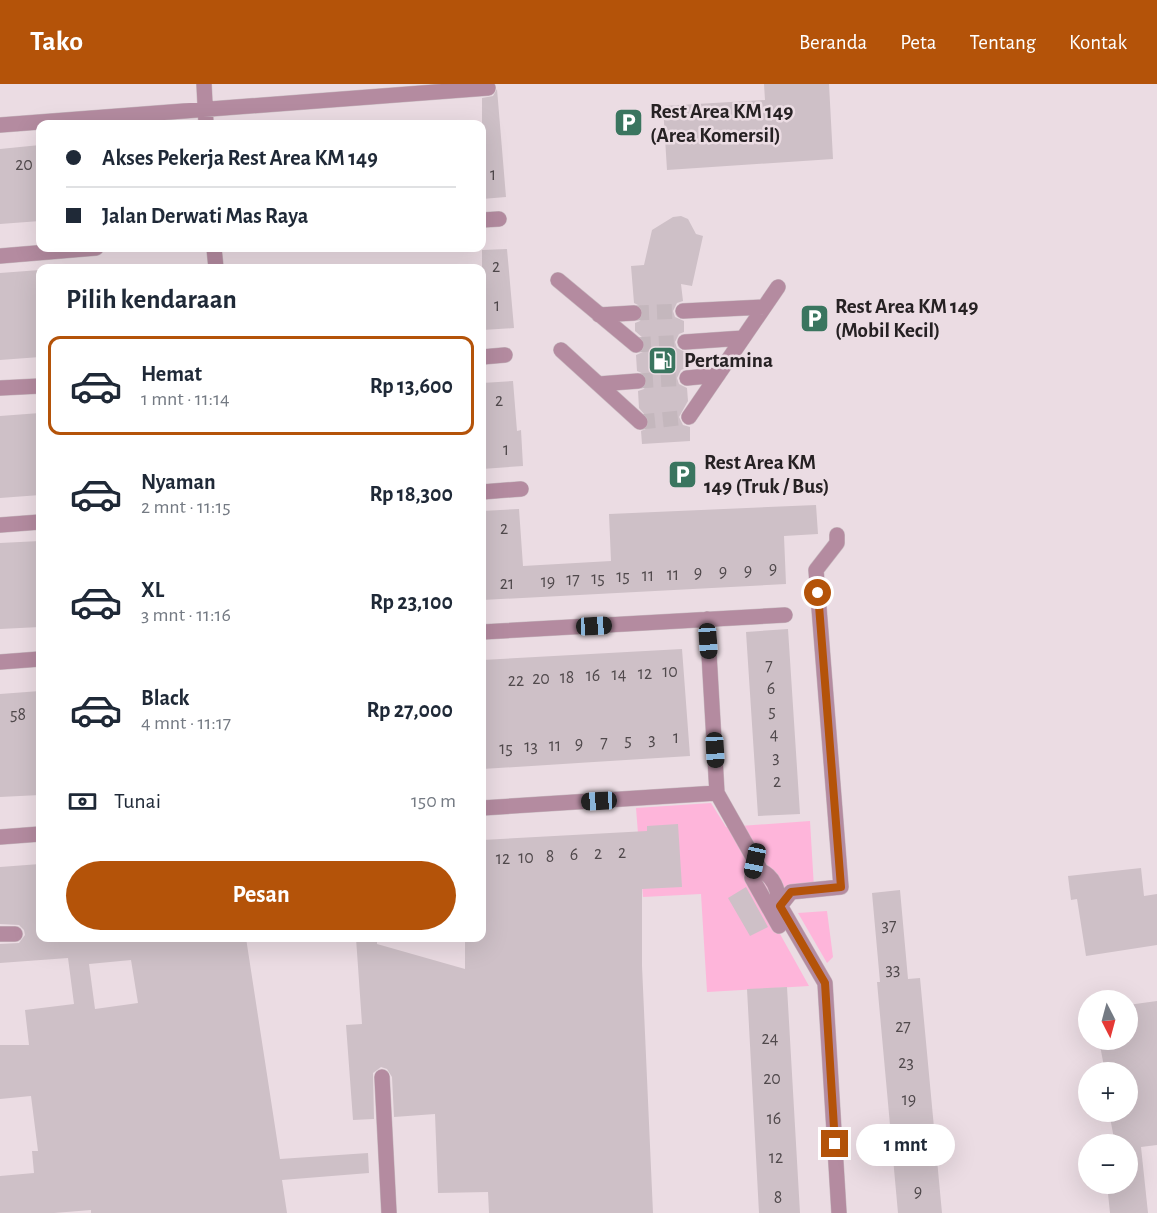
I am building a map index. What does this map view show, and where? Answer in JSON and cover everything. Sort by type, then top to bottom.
[{"type":"street","points":[[204,84],[206,117]]},
{"type":"street","points":[[129,120],[206,117],[488,88]]},
{"type":"street","points":[[0,125],[36,124]]},
{"type":"street","points":[[486,220],[499,219]]},
{"type":"street","points":[[0,256],[48,252]]},
{"type":"street","points":[[558,280],[636,345]]},
{"type":"street","points":[[689,417],[778,287]]},
{"type":"street","points":[[683,311],[764,307]]},
{"type":"street","points":[[599,315],[634,313]]},
{"type":"street","points":[[685,342],[743,338]]},
{"type":"street","points":[[561,350],[640,422]]},
{"type":"street","points":[[486,357],[505,355]]},
{"type":"street","points":[[687,378],[718,375]]},
{"type":"street","points":[[599,384],[638,381]]},
{"type":"street","points":[[0,388],[36,386]]},
{"type":"street","points":[[486,492],[521,489]]},
{"type":"street","points":[[0,525],[36,522]]},
{"type":"street","points":[[779,904],[791,892],[841,887],[816,570],[837,543],[837,535]]},
{"type":"street","points":[[486,632],[785,615]]},
{"type":"street","points":[[707,619],[717,794],[758,866],[759,880],[769,898],[779,904],[825,983],[839,1213]]},
{"type":"street","points":[[0,662],[36,659]]},
{"type":"street","points":[[486,807],[717,794]]},
{"type":"street","points":[[0,837],[36,834]]},
{"type":"street","points":[[758,866],[752,878],[782,931],[796,935]]},
{"type":"street","points":[[381,1077],[389,1213]]},
{"type":"shaded area","points":[[711,803],[726,827],[810,821],[814,888],[790,890],[770,916],[809,986],[707,992],[701,894],[643,897],[636,808]]},
{"type":"shaded area","points":[[827,911],[833,957],[827,963],[798,913]]},
{"type":"building","points":[[764,84],[829,84],[833,159],[667,170],[663,106],[765,100]]},
{"type":"building","points":[[497,89],[506,197],[486,199],[486,120],[482,120],[482,98],[493,96]]},
{"type":"building","points":[[36,145],[36,221],[0,224],[0,149]]},
{"type":"building","points":[[681,216],[688,219],[696,234],[703,236],[692,286],[681,284],[683,301],[677,303],[673,311],[675,317],[684,321],[684,332],[679,334],[675,342],[677,348],[685,352],[686,368],[681,370],[677,378],[679,384],[687,388],[688,401],[679,417],[683,425],[690,427],[690,441],[642,444],[641,431],[648,428],[649,420],[639,408],[638,391],[644,389],[648,381],[646,375],[637,371],[636,355],[643,352],[646,346],[643,338],[635,331],[635,323],[640,321],[644,313],[642,307],[634,303],[631,266],[644,265],[652,230],[673,217]]},
{"type":"building","points":[[507,249],[514,328],[486,330],[486,264],[482,264],[482,252],[486,252],[486,250]]},
{"type":"building","points":[[36,270],[36,357],[0,360],[0,273]]},
{"type":"building","points":[[513,381],[517,431],[521,430],[523,466],[486,469],[486,383]]},
{"type":"building","points":[[36,413],[36,495],[0,498],[0,416]]},
{"type":"building","points":[[816,505],[818,534],[784,536],[786,584],[486,600],[486,511],[519,509],[523,566],[611,561],[609,514]]},
{"type":"building","points":[[36,541],[36,627],[0,629],[0,543]]},
{"type":"building","points":[[788,629],[800,814],[758,816],[746,632]]},
{"type":"building","points":[[682,649],[690,756],[486,769],[486,660]]},
{"type":"building","points":[[36,691],[36,795],[0,797],[0,694]]},
{"type":"building","points":[[678,824],[682,887],[642,889],[642,966],[653,1213],[489,1213],[488,1192],[438,1193],[435,1114],[394,1117],[392,1077],[387,1069],[381,1067],[373,1073],[374,1119],[353,1120],[346,1025],[362,1024],[356,942],[377,942],[377,944],[465,969],[465,942],[486,942],[486,840],[647,831],[647,826]]},
{"type":"building","points":[[36,864],[36,942],[247,942],[280,1159],[368,1153],[369,1173],[282,1180],[287,1213],[91,1213],[91,1210],[0,1213],[0,1176],[34,1173],[32,1151],[38,1151],[31,1096],[0,1099],[0,1045],[29,1045],[25,1010],[74,1004],[68,958],[0,963],[0,944],[19,943],[25,935],[19,925],[0,924],[0,867]],"holes":[[[131,960],[138,1003],[95,1009],[89,964]]]},
{"type":"building","points":[[1141,868],[1144,896],[1157,894],[1157,945],[1086,956],[1077,899],[1071,900],[1068,876]]},
{"type":"building","points":[[746,887],[768,927],[750,936],[728,898]]},
{"type":"building","points":[[900,890],[908,979],[920,978],[942,1213],[898,1213],[877,982],[880,982],[872,893]]},
{"type":"building","points":[[787,987],[800,1213],[759,1213],[747,989]]},
{"type":"building","points":[[1157,1001],[1157,1145],[1141,1147],[1148,1213],[1110,1213],[1108,1194],[1138,1194],[1138,1134],[1113,1134],[1111,1122],[1138,1122],[1138,1062],[1103,1062],[1101,1050],[1138,1050],[1138,1004]]},
{"type":"tunnel","points":[[634,313],[683,311]]},
{"type":"tunnel","points":[[636,345],[685,342]]},
{"type":"tunnel","points":[[638,381],[687,378]]},
{"type":"tunnel","points":[[640,422],[689,417]]},
{"type":"place","name":"Rest Area KM 149 (Area Komersil)","points":[[629,123]]},
{"type":"place","name":"Rest Area KM 149 (Mobil Kecil)","points":[[814,318]]},
{"type":"place","name":"Pertamina","points":[[663,360]]},
{"type":"place","name":"Rest Area KM 149 (Truk / Bus)","points":[[683,474]]},
{"type":"route","points":[[818,593],[841,887],[791,892],[780,906],[825,983],[835,1144]]}]
